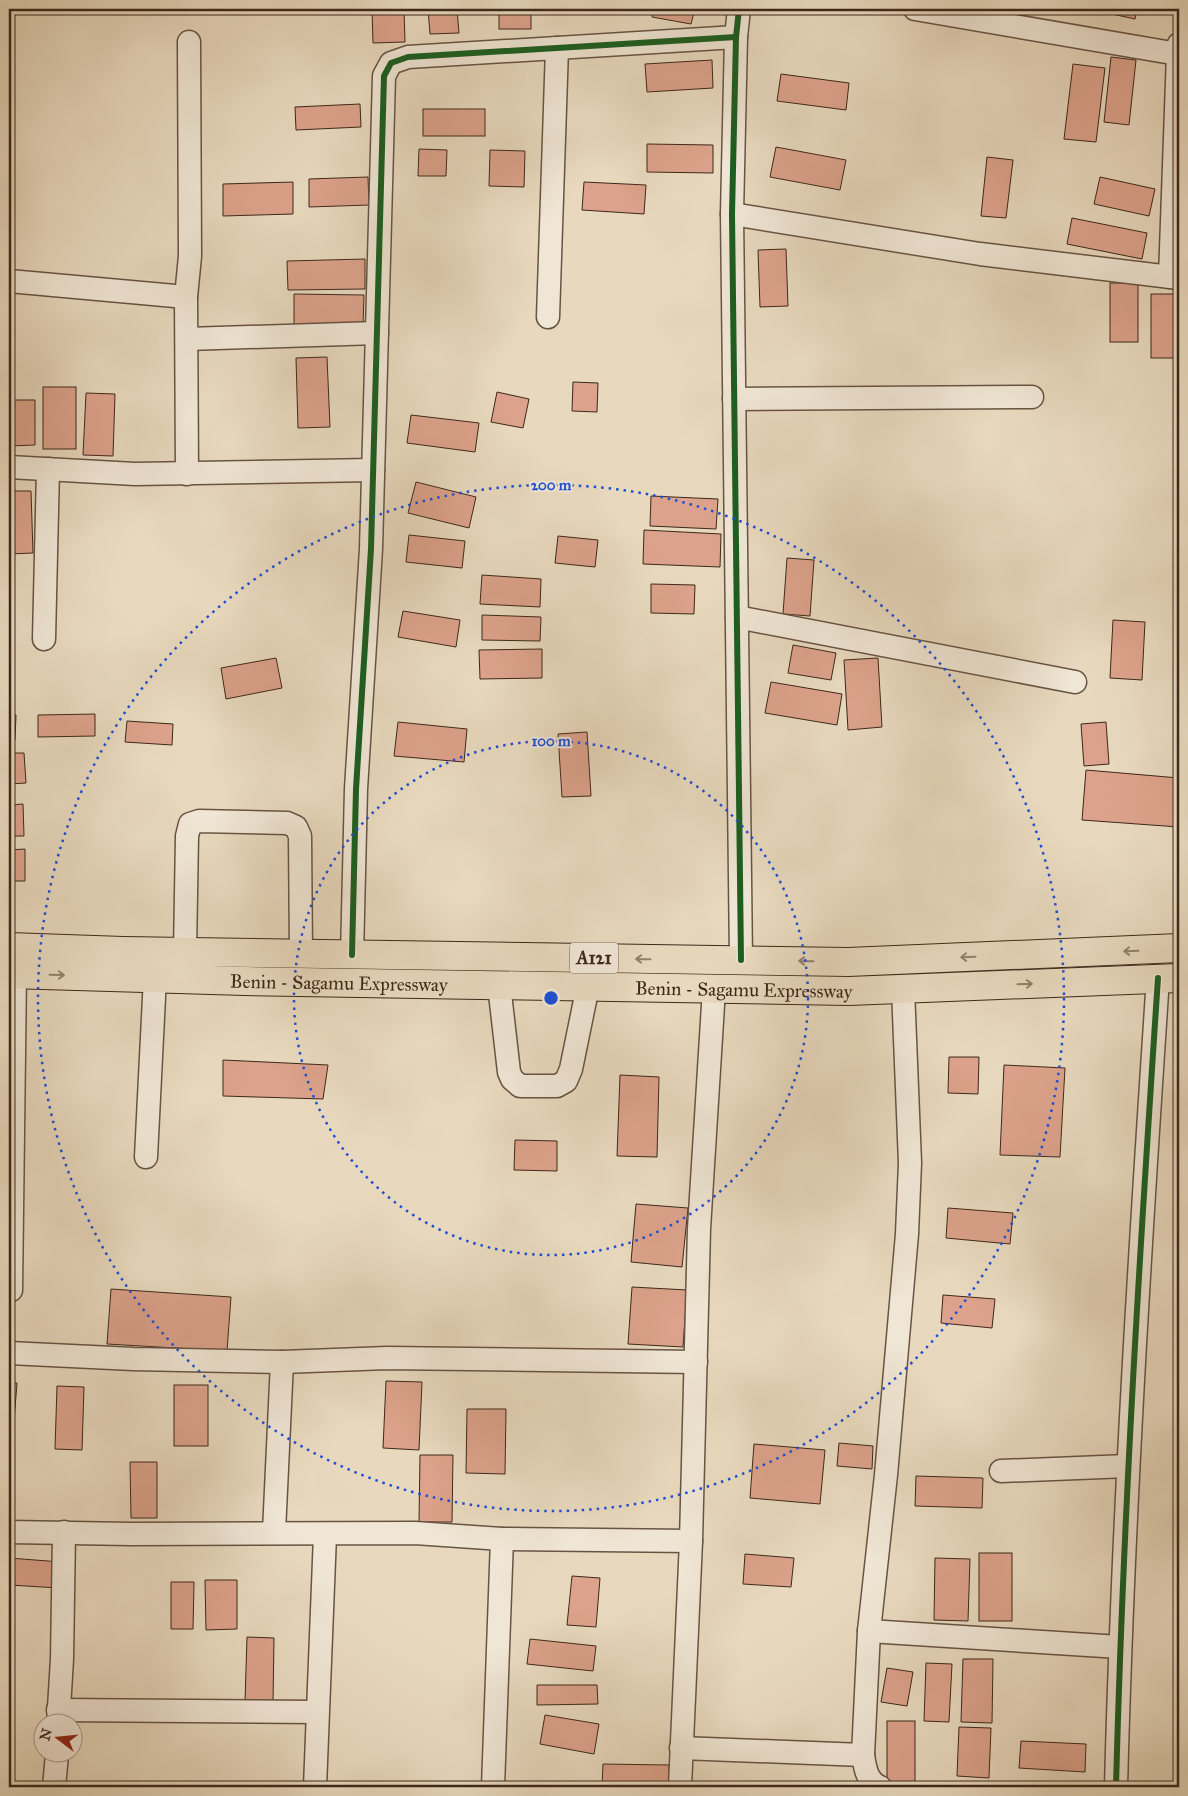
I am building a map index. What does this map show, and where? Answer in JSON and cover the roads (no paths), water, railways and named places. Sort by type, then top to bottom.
[{"type":"highway","name":"A121","points":[[9,947],[185,952],[848,962],[1179,948]]},
{"type":"highway","name":"Benin - Sagamu Expressway","points":[[12,974],[849,991],[1169,978]]},
{"type":"street","points":[[739,9],[736,37],[732,214],[741,960]]},
{"type":"street","points":[[732,214],[980,254],[1175,278],[1179,49],[939,11],[914,9]]},
{"type":"street","points":[[352,954],[356,789],[371,549],[384,76],[391,63],[408,57],[736,37]]},
{"type":"street","points":[[188,474],[186,298],[190,256],[189,42]]},
{"type":"street","points":[[548,317],[557,48]]},
{"type":"street","points":[[9,281],[186,298]]},
{"type":"street","points":[[187,339],[377,333]]},
{"type":"street","points":[[734,399],[1032,397]]},
{"type":"street","points":[[9,467],[135,474],[373,470]]},
{"type":"street","points":[[44,639],[48,469]]},
{"type":"street","points":[[737,617],[1075,682]]},
{"type":"street","points":[[185,952],[187,836],[190,824],[199,821],[286,823],[296,826],[300,836],[301,954]]},
{"type":"street","points":[[11,1290],[12,974]]},
{"type":"street","points":[[146,1157],[155,978]]},
{"type":"street","points":[[1116,1787],[1120,1647],[1134,1338],[1169,978]]},
{"type":"street","points":[[499,985],[509,1072],[512,1079],[520,1086],[558,1086],[566,1081],[571,1069],[588,986]]},
{"type":"street","points":[[680,1787],[691,1541],[699,1229],[714,988]]},
{"type":"street","points":[[880,1787],[866,1773],[863,1755],[870,1631],[907,1234],[910,1163],[903,989]]},
{"type":"street","points":[[9,1352],[133,1359],[282,1362],[387,1358],[696,1362]]},
{"type":"street","points":[[274,1532],[282,1362]]},
{"type":"street","points":[[1001,1471],[1128,1466]]},
{"type":"street","points":[[9,1532],[132,1534],[274,1532],[325,1535],[415,1533],[502,1539],[691,1541]]},
{"type":"street","points":[[58,1714],[62,1659],[64,1532]]},
{"type":"street","points":[[316,1787],[325,1535]]},
{"type":"street","points":[[493,1787],[502,1539]]},
{"type":"street","points":[[870,1631],[1120,1647]]},
{"type":"street","points":[[82,1717],[318,1712]]},
{"type":"street","points":[[681,1748],[863,1755]]},
{"type":"street","points":[[54,1787],[56,1764]]}]
